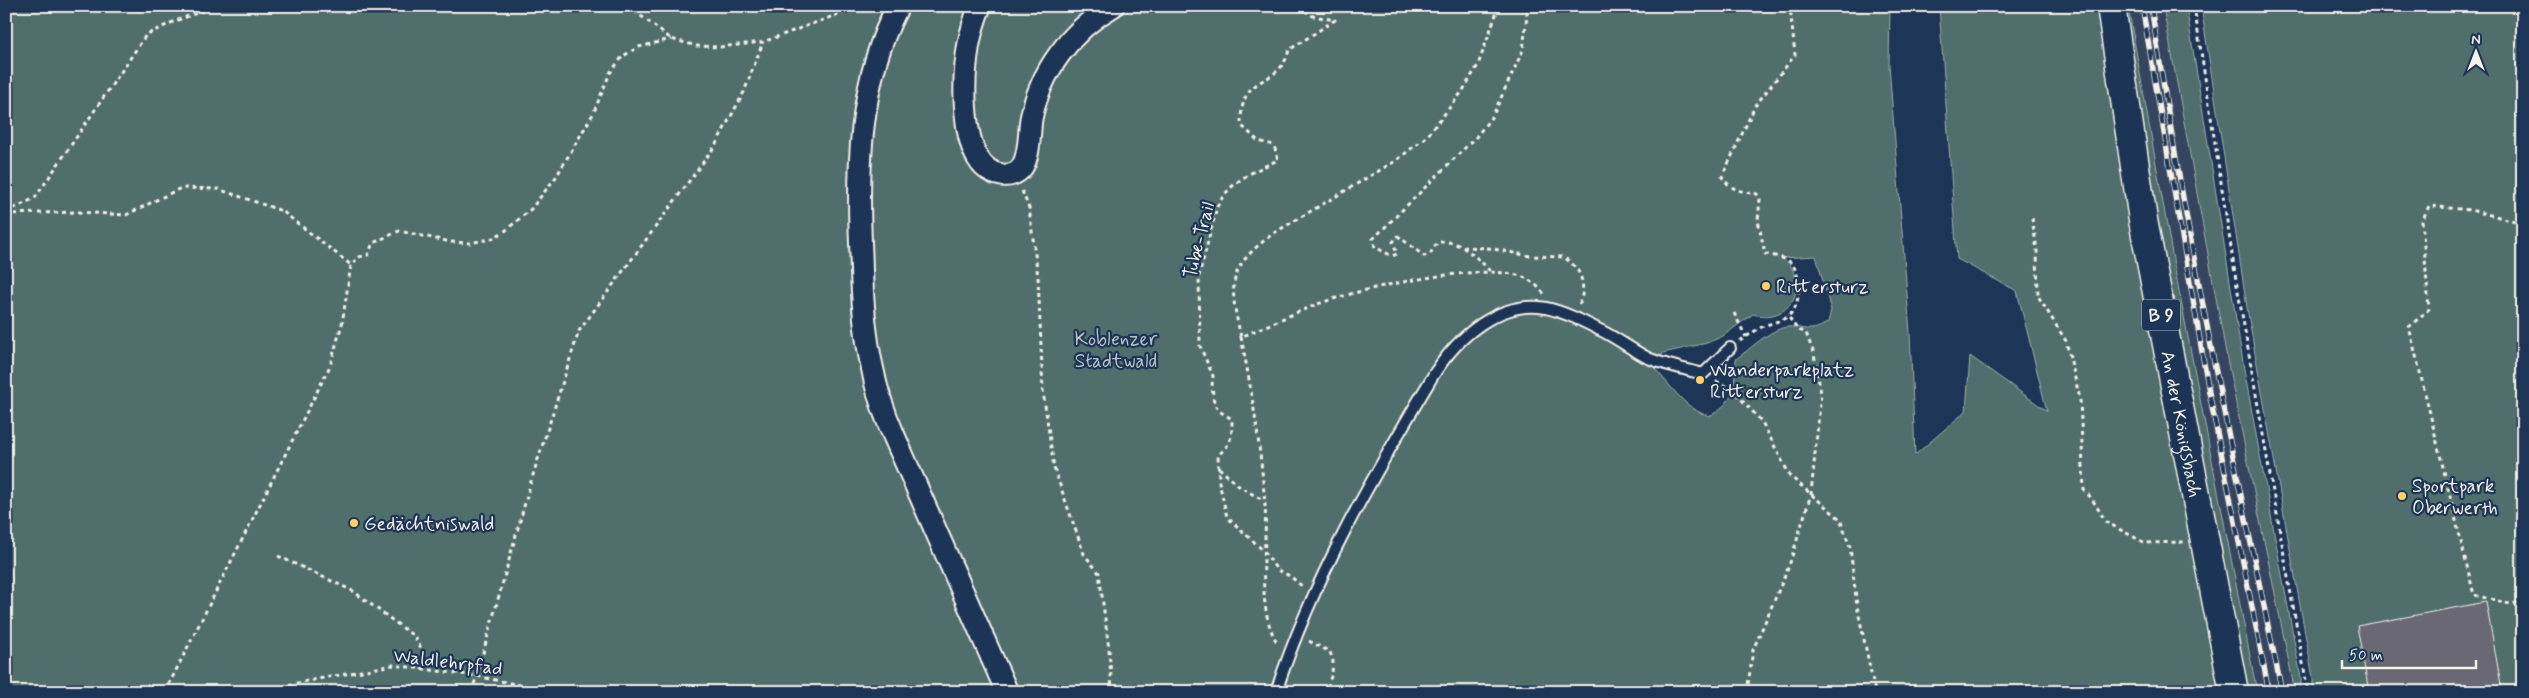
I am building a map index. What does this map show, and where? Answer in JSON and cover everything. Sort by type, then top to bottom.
[{"type":"main road","name":"An der Königsbach","points":[[2111,6],[2143,220],[2234,692]]},
{"type":"street","points":[[898,6],[876,60],[861,144],[859,211],[862,294],[869,352],[882,406],[894,436],[1007,692]]},
{"type":"street","points":[[980,6],[972,33],[965,75],[969,131],[973,148],[985,167],[999,175],[1014,174],[1023,165],[1034,104],[1050,69],[1076,34],[1113,6]]},
{"type":"lane","points":[[1276,692],[1312,594],[1356,505],[1444,359],[1470,333],[1496,316],[1522,308],[1545,308],[1574,318],[1649,358],[1703,374],[1730,348]]},
{"type":"path","points":[[6,213],[35,198],[146,35],[173,22],[215,6]]},
{"type":"path","points":[[628,6],[671,39],[697,46],[720,47],[763,42],[839,14],[870,6]]},
{"type":"path","name":"Tube-Trail","points":[[1298,6],[1313,16],[1335,20],[1289,50],[1286,64],[1274,74],[1252,86],[1245,95],[1241,107],[1241,125],[1258,141],[1274,145],[1278,160],[1239,179],[1222,198],[1217,207],[1199,276],[1200,346],[1213,376],[1214,403],[1219,411],[1232,420],[1232,438],[1227,448],[1218,455],[1222,502],[1227,517],[1264,551],[1277,570],[1290,576],[1312,594]]},
{"type":"path","points":[[1287,658],[1273,636],[1264,593],[1264,500],[1250,384],[1234,305],[1234,277],[1240,264],[1255,247],[1274,233],[1397,160],[1427,136],[1462,92],[1478,65],[1500,6]]},
{"type":"path","points":[[1528,6],[1523,50],[1518,66],[1493,115],[1476,137],[1374,237],[1373,242],[1376,247],[1392,256],[1397,254],[1393,242],[1398,236],[1424,256],[1430,254],[1435,245],[1441,241],[1462,247],[1488,248],[1530,256],[1563,257],[1579,272],[1584,283],[1584,292],[1574,318]]},
{"type":"path","points":[[1734,313],[1746,337],[1760,328],[1788,316],[1794,310],[1797,297],[1797,272],[1787,260],[1765,254],[1758,220],[1760,199],[1757,194],[1740,192],[1730,188],[1722,177],[1755,106],[1796,55],[1790,6]]},
{"type":"path","points":[[2194,6],[2236,280],[2308,692]]},
{"type":"path","points":[[165,692],[330,366],[342,324],[351,265],[359,258],[368,255],[373,243],[400,231],[451,242],[470,243],[491,239],[506,231],[531,209],[556,177],[593,114],[610,72],[623,56],[639,47],[671,39]]},
{"type":"path","points":[[472,692],[532,478],[579,331],[715,146],[744,92],[763,42]]},
{"type":"path","points":[[1014,174],[1029,208],[1038,277],[1043,391],[1054,468],[1084,554],[1098,573],[1109,649],[1112,692]]},
{"type":"path","points":[[6,213],[77,212],[126,215],[181,188],[218,189],[282,211],[351,265]]},
{"type":"path","points":[[2523,223],[2470,210],[2429,206],[2422,221],[2429,309],[2409,327],[2474,595],[2510,604],[2523,602]]},
{"type":"path","points":[[2032,218],[2037,250],[2038,296],[2066,340],[2080,399],[2084,490],[2106,522],[2145,543],[2204,539]]},
{"type":"path","points":[[1462,247],[1491,272]]},
{"type":"path","points":[[1240,337],[1319,304],[1378,287],[1491,272],[1519,275],[1528,279],[1545,295],[1545,308]]},
{"type":"path","points":[[1747,692],[1753,650],[1789,566],[1812,494],[1821,394],[1814,354],[1807,331],[1797,329],[1788,316]]},
{"type":"path","points":[[1703,374],[1734,390],[1762,422],[1790,476],[1840,519],[1850,547],[1857,606],[1875,692]]},
{"type":"path","points":[[1219,468],[1240,487],[1264,500]]},
{"type":"path","points":[[278,556],[353,591],[415,637],[422,650],[422,669]]},
{"type":"path","points":[[1296,634],[1330,652],[1333,661],[1332,673],[1326,692]]},
{"type":"path","name":"Waldlehrpfad","points":[[283,692],[292,684],[380,666],[476,676],[554,692]]},
{"type":"shaded area","points":[[2128,6],[2163,6],[2228,364],[2295,692],[2257,692],[2174,265]]},
{"type":"green space","name":"Koblenzer Stadtwald","points":[[6,6],[1890,6],[1889,65],[1910,333],[1915,455],[1966,411],[1970,356],[2047,411],[2017,291],[1957,259],[1939,6],[2097,6],[2112,98],[2226,692],[6,692]],"holes":[[[1816,256],[1831,310],[1828,322],[1821,326],[1814,329],[1788,327],[1776,330],[1736,359],[1734,386],[1729,399],[1710,416],[1687,404],[1656,370],[1663,353],[1707,343],[1723,336],[1753,314],[1766,316],[1787,308],[1793,300],[1796,290],[1796,279],[1792,268],[1783,258]]]},
{"type":"green space","points":[[2120,6],[2128,6],[2174,265],[2257,692],[2243,692],[2178,350]]},
{"type":"green space","points":[[2163,6],[2186,6],[2244,369],[2301,678],[2301,692],[2295,692],[2228,364]]},
{"type":"green space","name":"Sportpark Oberwerth","points":[[2201,6],[2523,6],[2523,692],[2313,692],[2313,678],[2248,314]]},
{"type":"building","points":[[2486,602],[2502,690],[2369,692],[2357,626]]},
{"type":"railway","points":[[2142,6],[2209,392],[2269,692]]},
{"type":"railway","points":[[2151,6],[2195,264],[2282,692]]},
{"type":"place","name":"Rittersturz","points":[[1766,286]]},
{"type":"place","name":"Wanderparkplatz Rittersturz","points":[[1700,380]]},
{"type":"place","name":"Sportpark Oberwerth","points":[[2402,496]]},
{"type":"place","name":"Gedächtniswald","points":[[354,523]]}]
